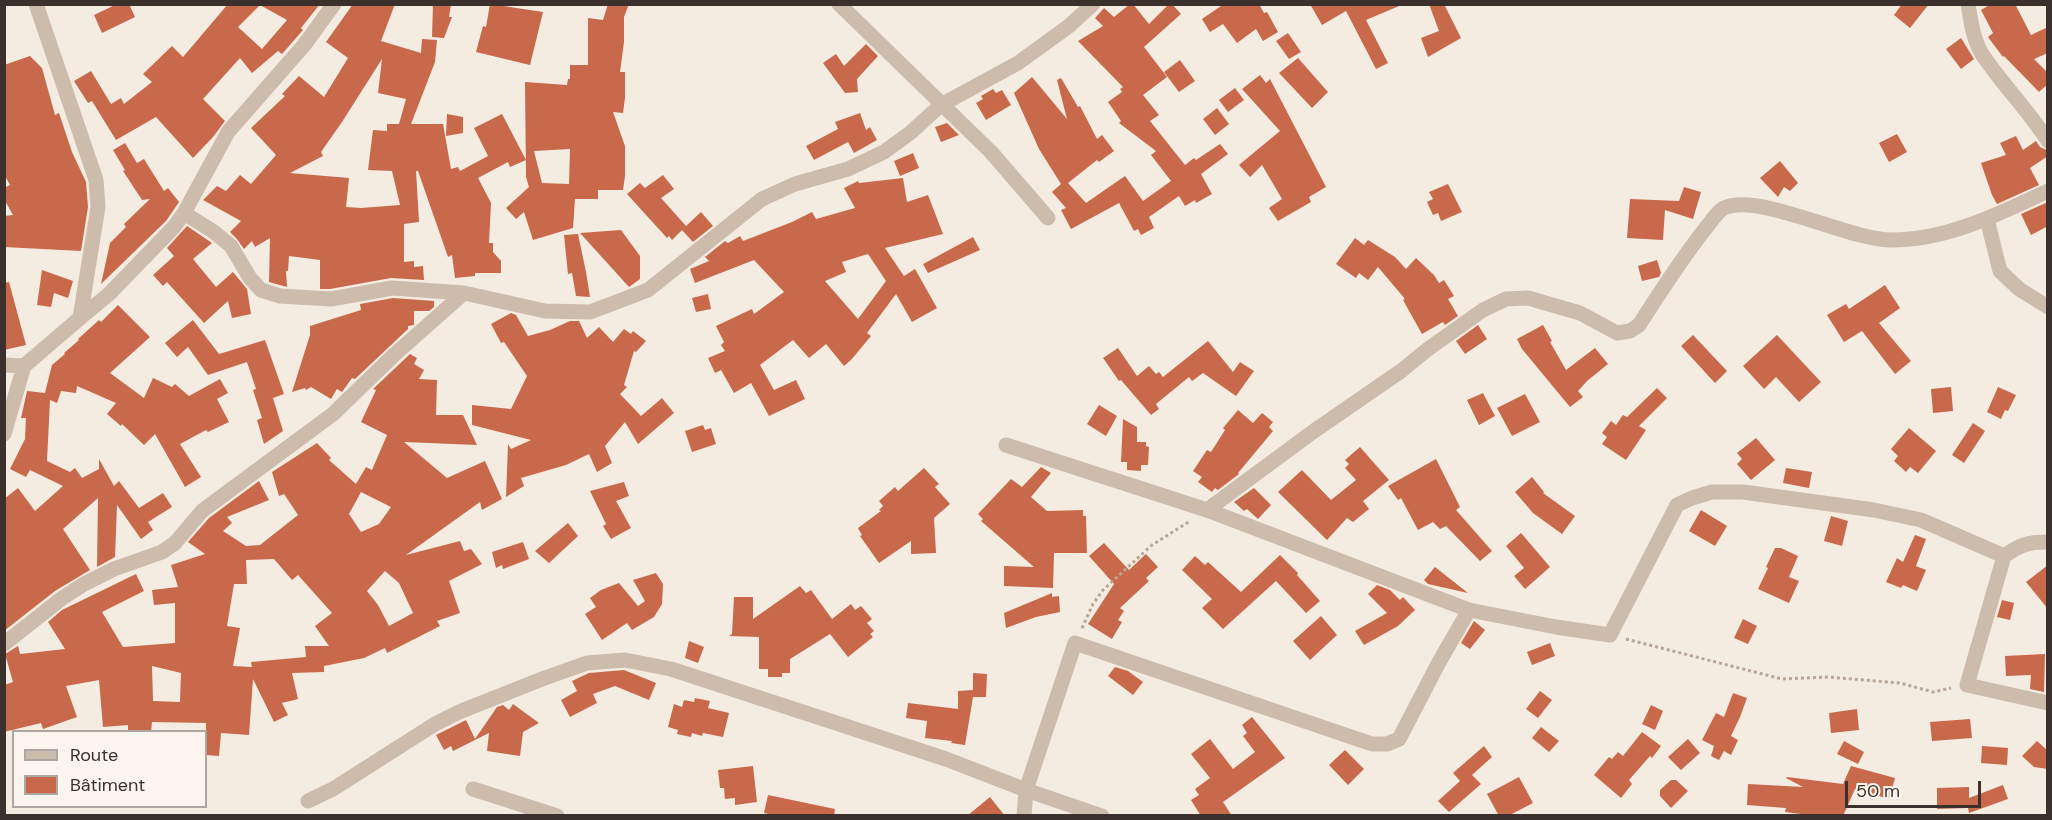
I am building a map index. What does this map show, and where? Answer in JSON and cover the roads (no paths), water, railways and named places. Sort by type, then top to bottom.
[{"type":"street","points":[[36,4],[96,180],[98,207],[80,318]]},
{"type":"street","points":[[4,434],[24,366],[109,294],[174,227],[228,132],[305,44],[334,4]]},
{"type":"street","points":[[839,4],[991,152],[1048,218]]},
{"type":"street","points":[[184,213],[231,246],[249,278],[261,290],[280,296],[331,299],[392,288],[464,293],[545,311],[590,312],[648,290],[762,199],[795,184],[848,169],[884,152],[941,105],[1018,63],[1069,26],[1093,4]]},
{"type":"street","points":[[1968,4],[1972,30],[1982,53],[2033,117],[2048,141]]},
{"type":"street","points":[[1207,510],[1314,431],[1401,371],[1437,342],[1483,310],[1506,299],[1528,298],[1580,313],[1617,333],[1630,331],[1639,326],[1681,261],[1722,209],[1734,205],[1750,205],[1794,215],[1865,237],[1892,240],[1942,233],[1987,219],[2048,191]]},
{"type":"street","points":[[1987,219],[2001,271],[2019,289],[2048,307]]},
{"type":"street","points":[[4,644],[84,584],[114,569],[162,552],[175,543],[202,511],[333,414],[394,355],[464,293]]},
{"type":"street","points":[[4,365],[24,366]]},
{"type":"street","points":[[1006,445],[1207,510],[1469,610],[1610,635],[1677,505],[1712,492],[1743,492],[1874,510],[1921,520],[2004,556]]},
{"type":"street","points":[[2048,542],[2031,542],[2020,545],[2004,556],[1967,685],[2048,703]]},
{"type":"street","points":[[1024,816],[1026,790],[1075,643],[1372,744],[1387,744],[1399,739],[1469,610]]},
{"type":"street","points":[[308,801],[333,789],[435,724],[459,712],[587,663],[626,660],[671,669],[946,759],[1102,816]]},
{"type":"street","points":[[473,789],[557,816]]}]
